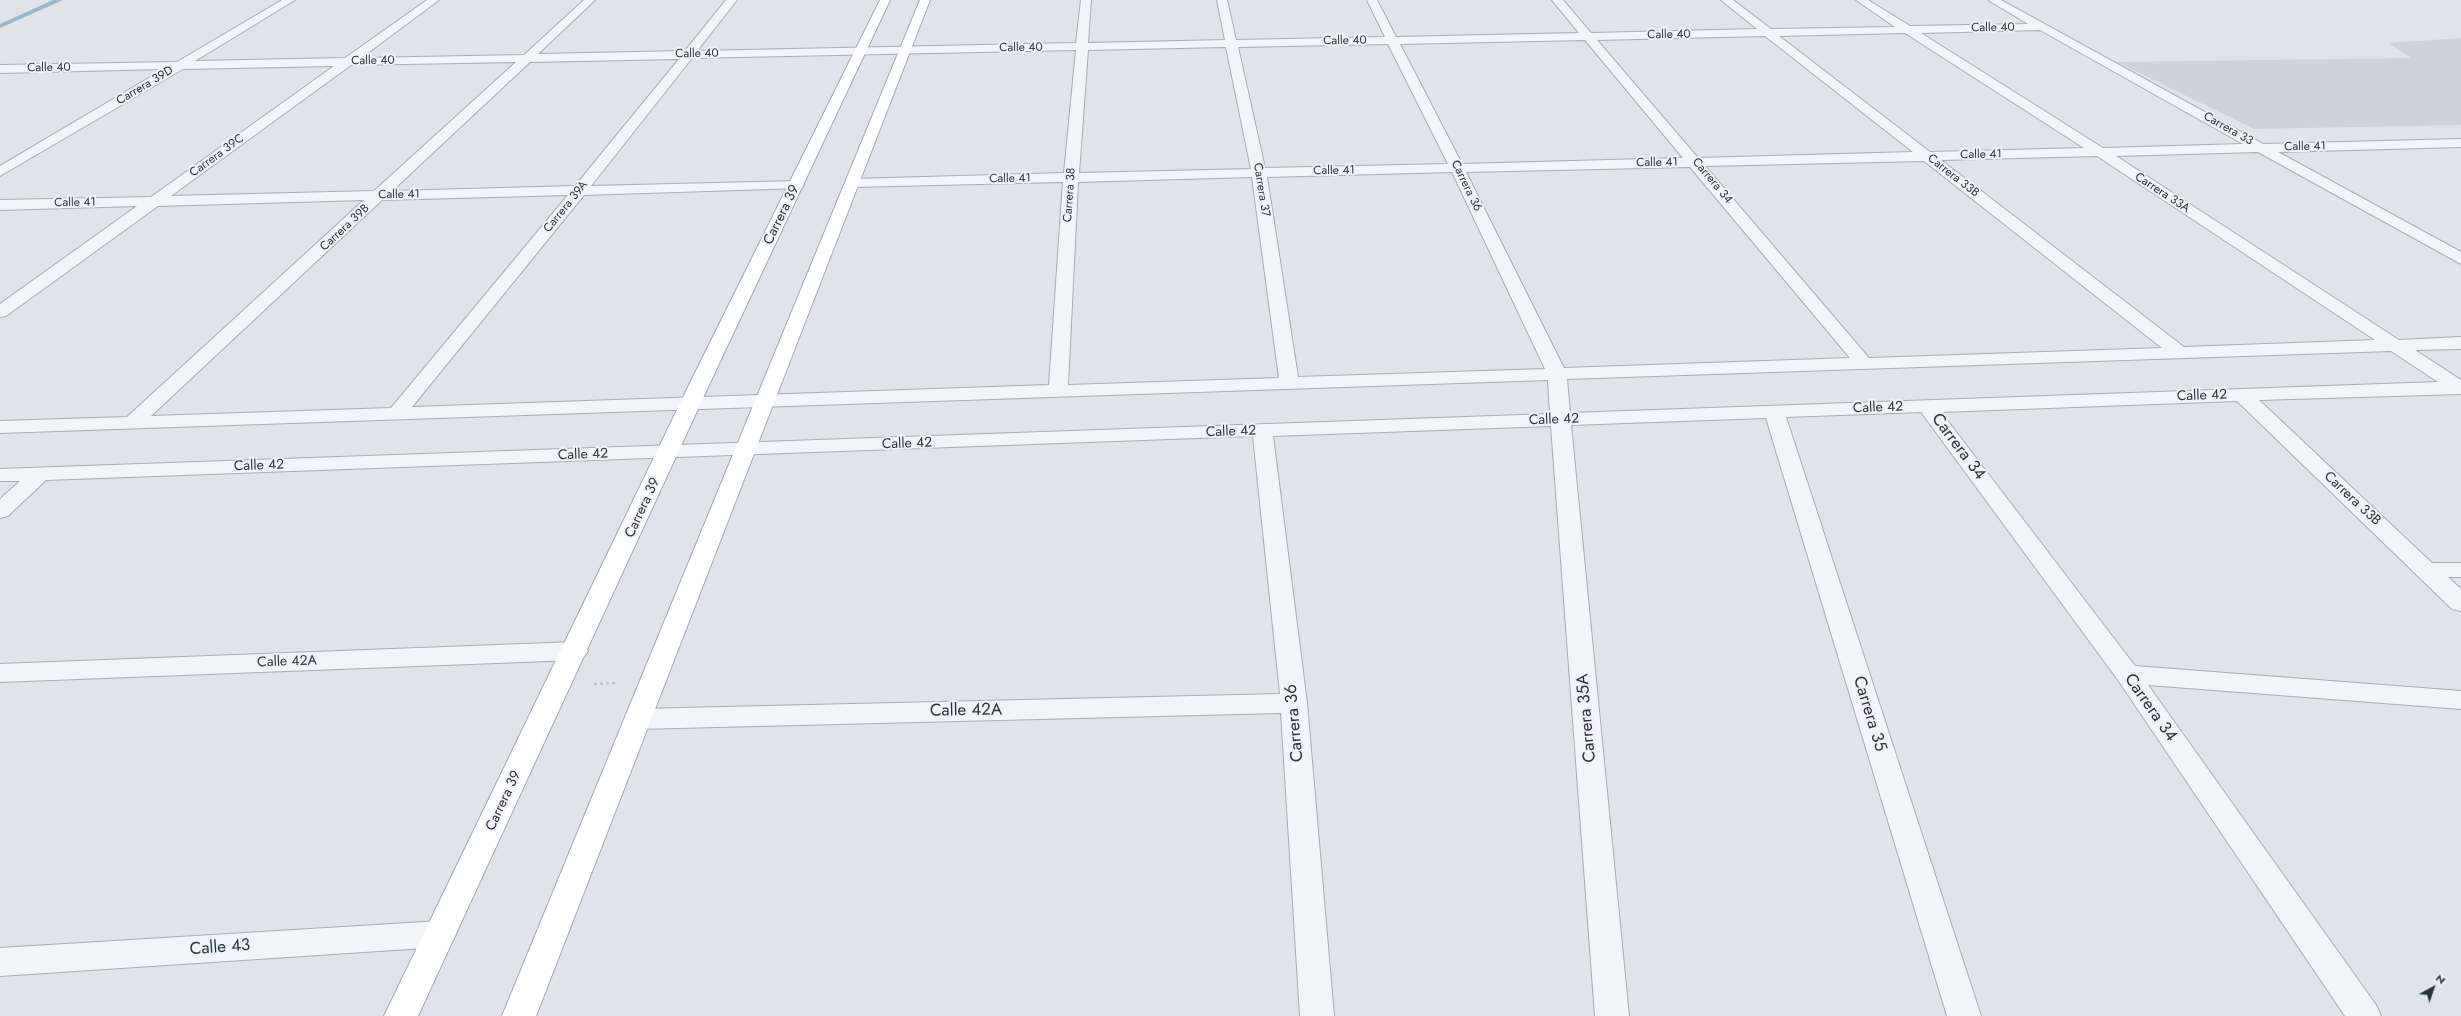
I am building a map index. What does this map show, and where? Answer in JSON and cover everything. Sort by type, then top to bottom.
[{"type":"main road","name":"Carrera 39","points":[[401,1016],[670,452],[700,385],[798,185],[885,0]]},
{"type":"main road","points":[[520,1016],[765,400],[854,183],[925,0]]},
{"type":"street","name":"Carrera 39D","points":[[0,172],[290,0]]},
{"type":"street","name":"Carrera 39C","points":[[0,312],[434,0]]},
{"type":"street","name":"Carrera 39B","points":[[133,422],[381,196],[590,0]]},
{"type":"street","name":"Carrera 39A","points":[[397,413],[580,190],[732,0]]},
{"type":"street","name":"Carrera 38","points":[[1058,389],[1071,178],[1086,0]]},
{"type":"street","name":"Carrera 37","points":[[1222,0],[1230,44],[1259,173],[1289,383]]},
{"type":"street","name":"Carrera 36","points":[[1372,0],[1457,168],[1557,374]]},
{"type":"street","name":"Carrera 34","points":[[1557,0],[1696,162],[1864,364]]},
{"type":"street","name":"Carrera 33B","points":[[1726,0],[2180,353]]},
{"type":"street","name":"Carrera 33A","points":[[1861,0],[2100,152],[2460,388]]},
{"type":"street","name":"Carrera 33","points":[[1993,0],[2461,259]]},
{"type":"street","name":"Calle 40","points":[[1,69],[2042,27]]},
{"type":"street","points":[[2444,143],[2461,151]]},
{"type":"street","name":"Calle 41","points":[[854,183],[2461,143]]},
{"type":"street","name":"Calle 41","points":[[0,205],[798,185]]},
{"type":"street","points":[[0,427],[1058,389],[1289,383],[2461,344]]},
{"type":"street","points":[[1557,374],[1561,420]]},
{"type":"street","name":"Calle 42","points":[[0,475],[745,450],[1262,430],[2460,388]]},
{"type":"street","name":"Carrera 33B","points":[[2242,395],[2461,603]]},
{"type":"street","name":"Carrera 34","points":[[1927,406],[2127,674],[2364,1016]]},
{"type":"street","name":"Carrera 35","points":[[1774,412],[1964,1016]]},
{"type":"street","name":"Carrera 35A","points":[[1561,420],[1612,1016]]},
{"type":"street","name":"Carrera 36","points":[[1262,430],[1294,703],[1317,1016]]},
{"type":"street","points":[[0,511],[40,473]]},
{"type":"street","points":[[2427,570],[2461,570]]},
{"type":"street","name":"Calle 42A","points":[[0,673],[575,651]]},
{"type":"street","points":[[2127,674],[2461,700]]},
{"type":"street","name":"Calle 42A","points":[[638,719],[1294,703]]},
{"type":"street","name":"Calle 43","points":[[0,962],[440,934]]},
{"type":"path","points":[[559,685],[652,682]]},
{"type":"shaded area","points":[[2461,38],[2461,125],[2254,129],[2117,62],[2411,58],[2389,43]]},
{"type":"water","points":[[53,0],[63,0],[0,28],[0,24]]}]
